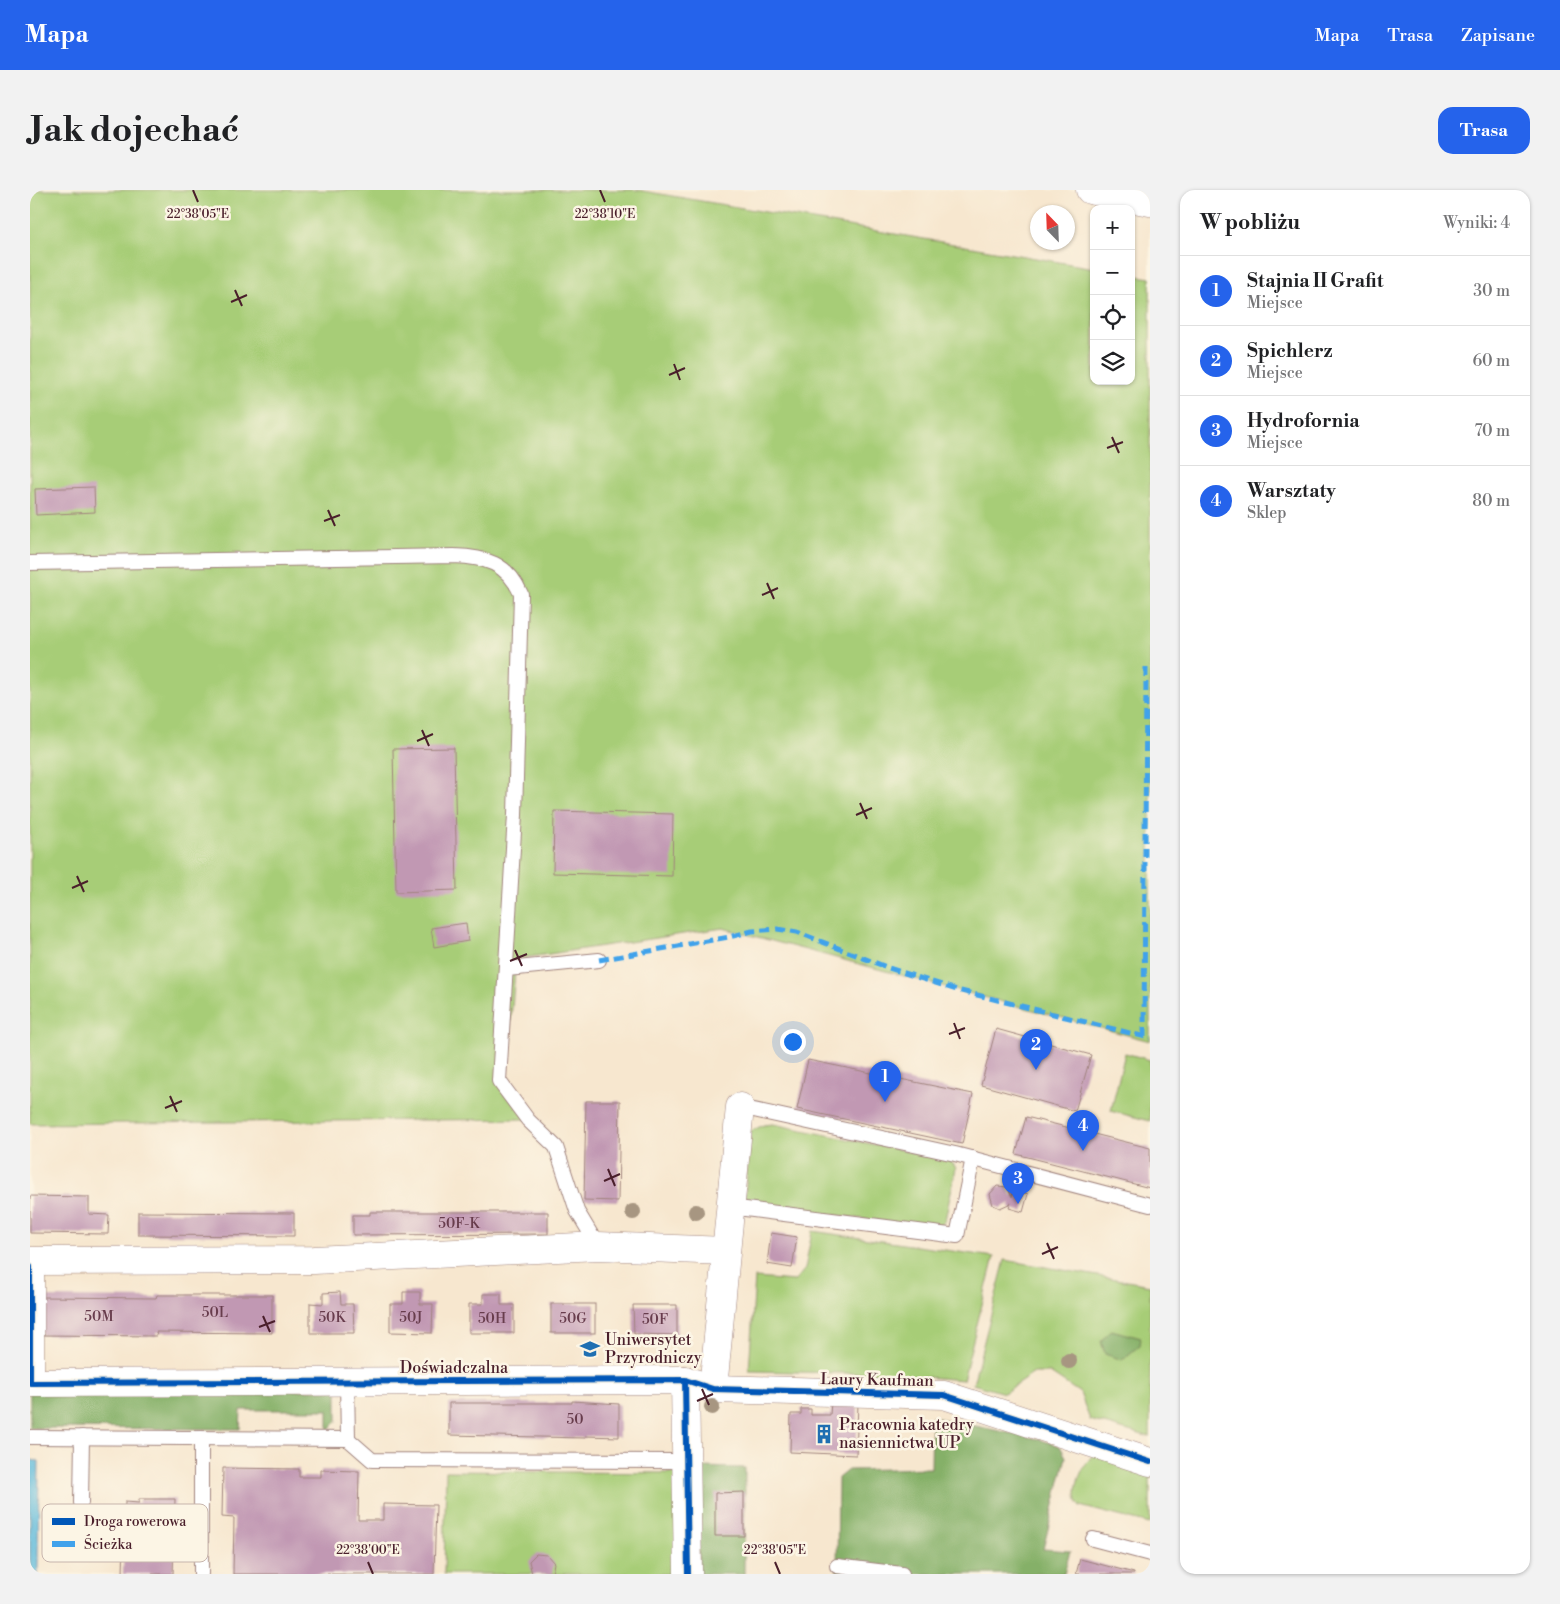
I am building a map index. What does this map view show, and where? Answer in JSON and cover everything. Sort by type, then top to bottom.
[{"type":"street","points":[[1090,190],[1150,202]]},
{"type":"street","points":[[713,1389],[740,1108]]},
{"type":"street","points":[[30,1261],[314,1260],[598,1246],[726,1250]]},
{"type":"street","points":[[30,1267],[30,1383]]},
{"type":"street","points":[[685,1380],[688,1574]]},
{"type":"street","name":"Laury Kaufman","points":[[685,1380],[713,1389],[944,1395],[1150,1462]]},
{"type":"street","name":"Doświadczalna","points":[[30,1383],[685,1380]]},
{"type":"lane","points":[[30,562],[454,556],[478,557],[514,577],[520,594],[515,815],[499,1081],[528,1120],[556,1147],[577,1211],[598,1246]]},
{"type":"lane","points":[[507,969],[599,960]]},
{"type":"lane","points":[[740,1108],[973,1158],[1150,1204]]},
{"type":"lane","points":[[730,1206],[957,1236],[973,1158]]},
{"type":"lane","points":[[347,1382],[348,1439]]},
{"type":"lane","points":[[30,1437],[348,1439],[372,1460],[686,1460]]},
{"type":"lane","points":[[81,1503],[82,1437]]},
{"type":"lane","points":[[201,1438],[201,1504]]},
{"type":"lane","points":[[1093,1538],[1150,1554]]},
{"type":"lane","points":[[837,1566],[902,1574]]},
{"type":"green space","points":[[30,190],[637,190],[1090,267],[1090,385],[1135,385],[1135,276],[1150,278],[1150,1041],[723,928],[516,959],[506,1079],[535,1119],[30,1124]]},
{"type":"green space","points":[[1125,1053],[1150,1060],[1150,1121],[1111,1111]]},
{"type":"green space","points":[[773,1124],[950,1160],[956,1168],[945,1220],[942,1224],[931,1229],[753,1203],[745,1195],[751,1131],[764,1125]]},
{"type":"green space","points":[[812,1231],[994,1257],[963,1380],[889,1374],[749,1371],[755,1278],[795,1281],[805,1269]]},
{"type":"green space","points":[[1005,1260],[1150,1285],[1150,1437],[1090,1420],[1080,1393],[1050,1373],[1034,1373],[1004,1393],[973,1384]]},
{"type":"green space","points":[[1111,1330],[1141,1338],[1140,1345],[1122,1360],[1105,1354],[1101,1341]]},
{"type":"green space","points":[[337,1390],[337,1421],[328,1430],[328,1410],[241,1410],[240,1429],[30,1428],[30,1391]]},
{"type":"green space","points":[[932,1417],[1038,1439],[1060,1446],[1066,1457],[1043,1549],[1070,1551],[1064,1574],[837,1574],[838,1478],[848,1470],[931,1468]]},
{"type":"green space","points":[[1095,1454],[1150,1474],[1150,1524],[1080,1506],[1076,1494],[1079,1479],[1086,1464]]},
{"type":"green space","points":[[697,1467],[745,1468],[744,1574],[699,1574]]},
{"type":"green space","points":[[446,1471],[676,1473],[677,1574],[444,1574]]},
{"type":"water","points":[[30,1460],[39,1461],[38,1574],[30,1574]]},
{"type":"building","points":[[94,487],[95,512],[36,515],[35,489]]},
{"type":"building","points":[[454,748],[457,890],[396,892],[393,749]]},
{"type":"building","points":[[554,811],[673,814],[672,876],[553,873]]},
{"type":"building","points":[[466,923],[468,941],[434,947],[431,928]]},
{"type":"building","points":[[996,1029],[1091,1055],[1075,1111],[981,1085]]},
{"type":"building","points":[[808,1060],[973,1094],[962,1144],[797,1109]]},
{"type":"building","points":[[586,1101],[620,1101],[618,1201],[584,1200]]},
{"type":"building","points":[[1026,1117],[1150,1148],[1150,1188],[1016,1154]]},
{"type":"building","points":[[997,1186],[1007,1187],[1012,1197],[1014,1190],[1028,1194],[1023,1212],[1009,1208],[1011,1203],[1000,1208],[993,1205],[990,1194]]},
{"type":"building","points":[[30,1196],[89,1197],[89,1214],[109,1215],[108,1234],[30,1233]]},
{"type":"building","points":[[138,1212],[294,1213],[294,1236],[138,1235]]},
{"type":"building","points":[[370,1212],[548,1212],[548,1234],[353,1235],[353,1215],[370,1215]]},
{"type":"building","points":[[771,1233],[797,1237],[792,1268],[767,1264]]},
{"type":"building","points":[[340,1292],[341,1304],[353,1304],[354,1333],[310,1333],[310,1303],[323,1304],[323,1293]]},
{"type":"building","points":[[403,1292],[420,1292],[420,1304],[433,1304],[432,1333],[390,1332],[390,1304],[403,1304]]},
{"type":"building","points":[[483,1294],[501,1294],[501,1305],[514,1305],[514,1333],[469,1333],[469,1304],[483,1304]]},
{"type":"building","points":[[157,1295],[272,1295],[272,1333],[156,1332],[157,1336],[42,1335],[42,1297],[156,1298]]},
{"type":"building","points":[[551,1304],[595,1304],[595,1333],[551,1333]]},
{"type":"building","points":[[633,1305],[677,1305],[677,1335],[634,1334]]},
{"type":"building","points":[[572,1401],[619,1404],[619,1437],[449,1435],[449,1403],[572,1403]]},
{"type":"building","name":"Pracownia katedry nasiennictwa UP","points":[[831,1402],[858,1404],[856,1455],[790,1452],[791,1414],[801,1414],[801,1409],[811,1409],[811,1415],[830,1415]]},
{"type":"building","points":[[223,1468],[299,1469],[299,1477],[321,1477],[321,1470],[359,1471],[358,1520],[383,1520],[383,1504],[436,1505],[434,1574],[233,1574],[234,1518],[222,1517]]},
{"type":"building","points":[[744,1492],[744,1536],[715,1536],[715,1493]]},
{"type":"building","points":[[139,1499],[175,1499],[175,1504],[125,1504],[125,1502],[139,1503]]},
{"type":"building","points":[[536,1554],[547,1555],[554,1563],[552,1574],[532,1574],[529,1561]]},
{"type":"building","points":[[1080,1559],[1134,1573],[1134,1574],[1076,1574]]},
{"type":"building","points":[[123,1562],[173,1562],[173,1574],[123,1574]]},
{"type":"marked path","points":[[1144,1037],[1146,667],[1150,664]]},
{"type":"marked path","points":[[599,960],[729,937],[752,931],[777,929],[797,932],[889,968],[957,990],[1150,1038]]},
{"type":"cycle path","points":[[30,1267],[30,1383],[685,1380],[688,1574]]},
{"type":"cycle path","points":[[685,1380],[713,1389],[944,1395],[1150,1462]]},
{"type":"place","name":"Spichlerz","points":[[1036,1070]]},
{"type":"place","name":"Stajnia II Grafit","points":[[885,1102]]},
{"type":"place","name":"Warsztaty","points":[[1083,1151]]},
{"type":"place","name":"Hydrofornia","points":[[1018,1204]]},
{"type":"place","name":"Uniwersytet Przyrodniczy","points":[[590,1349]]},
{"type":"place","name":"Pracownia katedry nasiennictwa UP","points":[[824,1434]]}]
